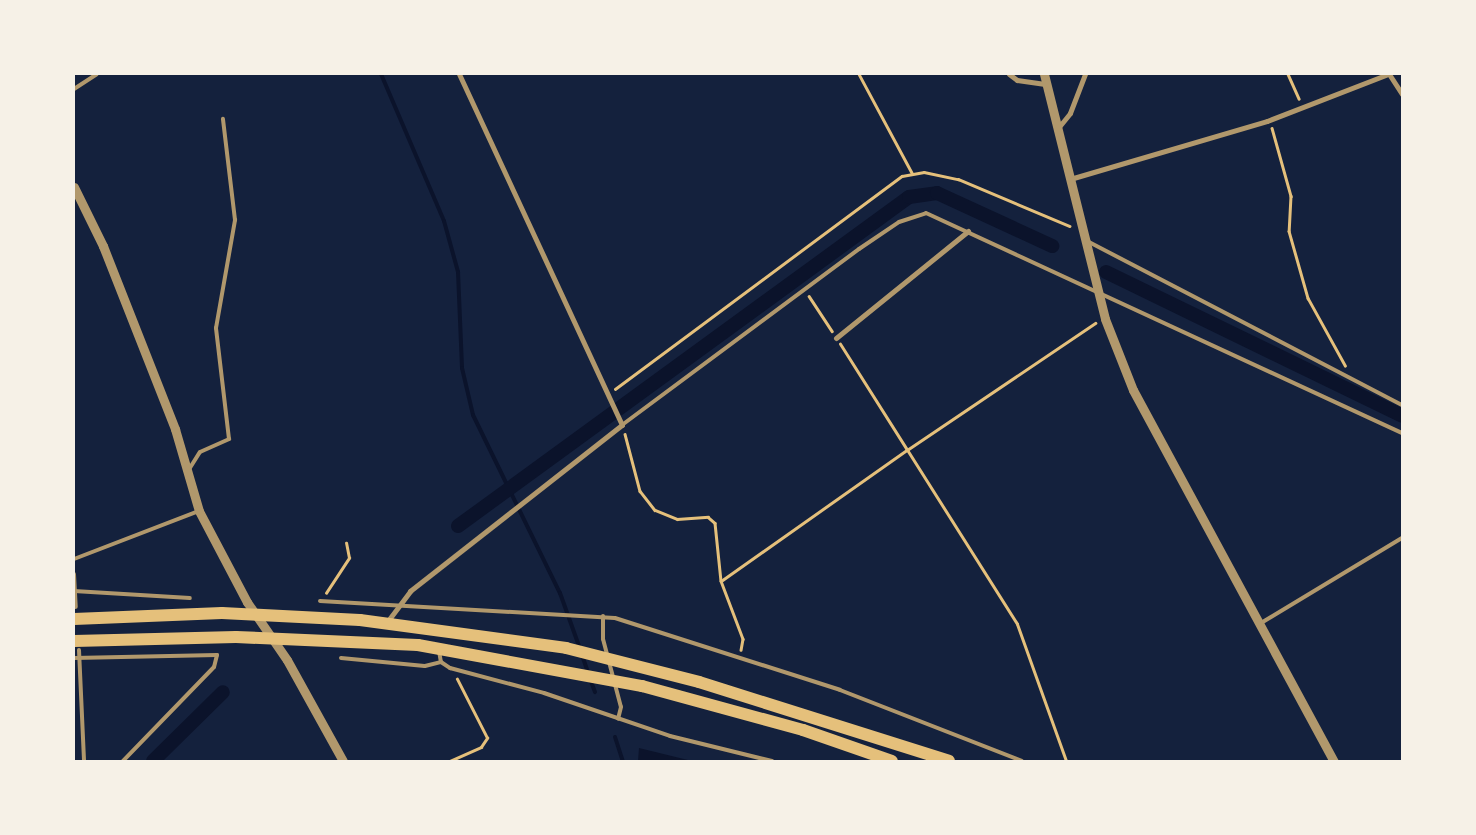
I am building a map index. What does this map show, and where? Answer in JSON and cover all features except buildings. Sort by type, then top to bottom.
[{"type":"highway","points":[[75,613],[257,615],[387,622],[566,648],[773,704],[949,761]]},
{"type":"highway","points":[[77,646],[274,638],[440,649],[572,671],[626,683],[794,728],[892,761]]},
{"type":"street","points":[[387,622],[396,606],[516,506],[622,425],[459,74]]},
{"type":"street","points":[[1009,74],[1017,80],[1046,84]]},
{"type":"street","points":[[1044,74],[1081,229],[1105,319],[1163,452],[1334,761]]},
{"type":"street","points":[[1058,128],[1070,113],[1085,74]]},
{"type":"street","points":[[1070,179],[1270,120],[1388,74],[1402,94]]},
{"type":"street","points":[[74,187],[103,246],[187,473],[199,511],[257,615],[274,638],[344,761]]},
{"type":"street","points":[[836,338],[968,231]]},
{"type":"lane","points":[[74,89],[97,74]]},
{"type":"lane","points":[[187,473],[200,452],[229,439],[216,328],[235,220],[223,119]]},
{"type":"lane","points":[[622,425],[804,289],[909,216],[933,214],[1099,295],[1225,348],[1402,434]]},
{"type":"lane","points":[[1084,240],[1402,405]]},
{"type":"lane","points":[[74,559],[199,511]]},
{"type":"lane","points":[[1259,625],[1402,538]]},
{"type":"lane","points":[[74,574],[75,613]]},
{"type":"lane","points":[[74,591],[190,598]]},
{"type":"lane","points":[[320,601],[396,606],[550,611],[603,616],[738,655],[917,718],[1022,761]]},
{"type":"lane","points":[[603,616],[603,639],[620,707],[618,719]]},
{"type":"lane","points":[[77,646],[80,658],[84,761]]},
{"type":"lane","points":[[440,649],[440,662]]},
{"type":"lane","points":[[74,658],[217,655],[214,667],[123,761]]},
{"type":"lane","points":[[341,658],[425,666],[440,662],[458,670],[618,719],[772,761]]},
{"type":"path","points":[[859,74],[912,173]]},
{"type":"path","points":[[1288,74],[1303,107]]},
{"type":"path","points":[[1270,120],[1291,196],[1289,231],[1308,298],[1351,380]]},
{"type":"path","points":[[608,395],[881,189],[912,173],[958,179],[1081,229]]},
{"type":"path","points":[[804,289],[1017,624],[1066,761]]},
{"type":"path","points":[[721,581],[1073,336],[1105,319]]},
{"type":"path","points":[[622,425],[640,491],[655,510],[677,519],[708,517],[715,523],[721,581],[743,639],[738,655]]},
{"type":"path","points":[[327,601],[328,584],[349,558],[346,543]]},
{"type":"path","points":[[450,761],[481,747],[487,738],[461,692],[458,670]]},
{"type":"water","points":[[639,748],[692,761],[638,761]]},
{"type":"waterway","points":[[381,74],[444,221],[458,272],[462,368],[473,415],[560,593],[580,649]]},
{"type":"waterway","points":[[458,526],[909,197],[937,193],[1052,246]]},
{"type":"waterway","points":[[1106,272],[1402,416]]},
{"type":"waterway","points":[[582,655],[588,672]]},
{"type":"waterway","points":[[590,679],[595,692]]},
{"type":"waterway","points":[[153,761],[223,692]]},
{"type":"waterway","points":[[615,737],[623,761]]}]
